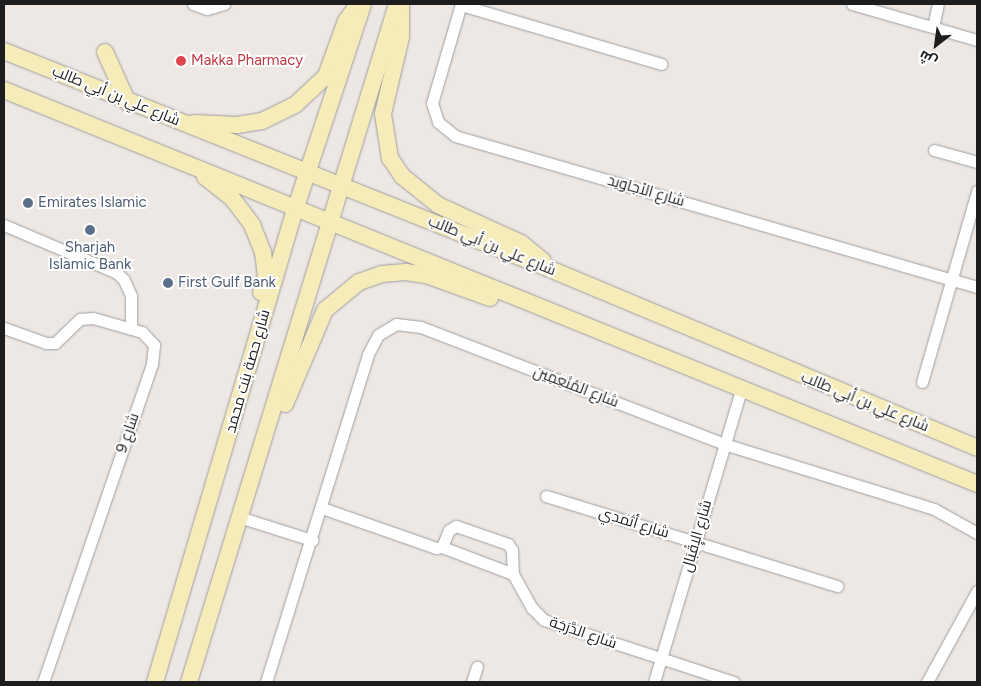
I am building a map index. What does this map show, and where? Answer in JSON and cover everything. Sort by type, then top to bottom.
[{"type":"main road","points":[[182,123],[237,125],[262,121],[295,106],[326,76],[346,21],[358,4]]},
{"type":"main road","name":"شارع حصة بنت محمد","points":[[155,682],[296,207],[363,4]]},
{"type":"main road","points":[[189,682],[239,517],[272,419],[329,222],[397,4]]},
{"type":"main road","points":[[401,4],[401,37],[383,114],[390,158],[402,176],[438,205],[521,243],[557,272]]},
{"type":"main road","name":"شارع علي بن أبي طالب","points":[[4,51],[128,103],[557,272],[977,448]]},
{"type":"main road","points":[[105,52],[128,103]]},
{"type":"main road","points":[[4,90],[977,484]]},
{"type":"main road","points":[[89,124],[210,180],[232,198],[252,224],[262,252],[266,276],[247,340],[248,370]]},
{"type":"main road","points":[[272,419],[287,401],[325,310],[359,282],[382,274],[406,272],[426,275],[498,301],[536,305]]},
{"type":"street","points":[[193,4],[207,9],[224,4]]},
{"type":"street","points":[[461,4],[662,64]]},
{"type":"street","name":"شارع الأجاويد","points":[[461,4],[432,103],[438,122],[455,136],[977,286]]},
{"type":"street","points":[[852,4],[977,40]]},
{"type":"street","points":[[933,27],[938,4]]},
{"type":"street","points":[[934,150],[977,162]]},
{"type":"street","points":[[922,382],[977,191]]},
{"type":"street","points":[[4,225],[117,272],[124,280],[130,296],[131,329]]},
{"type":"street","name":"شارع 9","points":[[4,328],[46,343],[62,340],[85,317],[131,329],[151,340],[152,364],[43,682]]},
{"type":"street","name":"شارع المُنْعِمِين","points":[[266,682],[322,508],[368,354],[378,336],[396,324],[421,327],[724,444],[934,509],[977,533]]},
{"type":"street","name":"شارع الإِقْبَال","points":[[654,682],[741,390]]},
{"type":"street","name":"شارع أثمدي","points":[[546,496],[837,586]]},
{"type":"street","points":[[322,508],[427,545],[442,546],[513,574]]},
{"type":"street","points":[[239,517],[312,540]]},
{"type":"street","name":"شارع الدَّرَجَة","points":[[442,546],[449,530],[456,526],[504,542],[511,546],[513,574],[532,608],[544,620],[661,660],[734,682]]},
{"type":"street","points":[[927,682],[977,591]]},
{"type":"street","points":[[472,682],[477,667]]},
{"type":"place","name":"Makka Pharmacy","points":[[181,61]]},
{"type":"place","name":"Emirates Islamic","points":[[28,203]]},
{"type":"place","name":"Sharjah Islamic Bank","points":[[90,230]]},
{"type":"place","name":"First Gulf Bank","points":[[168,283]]}]
